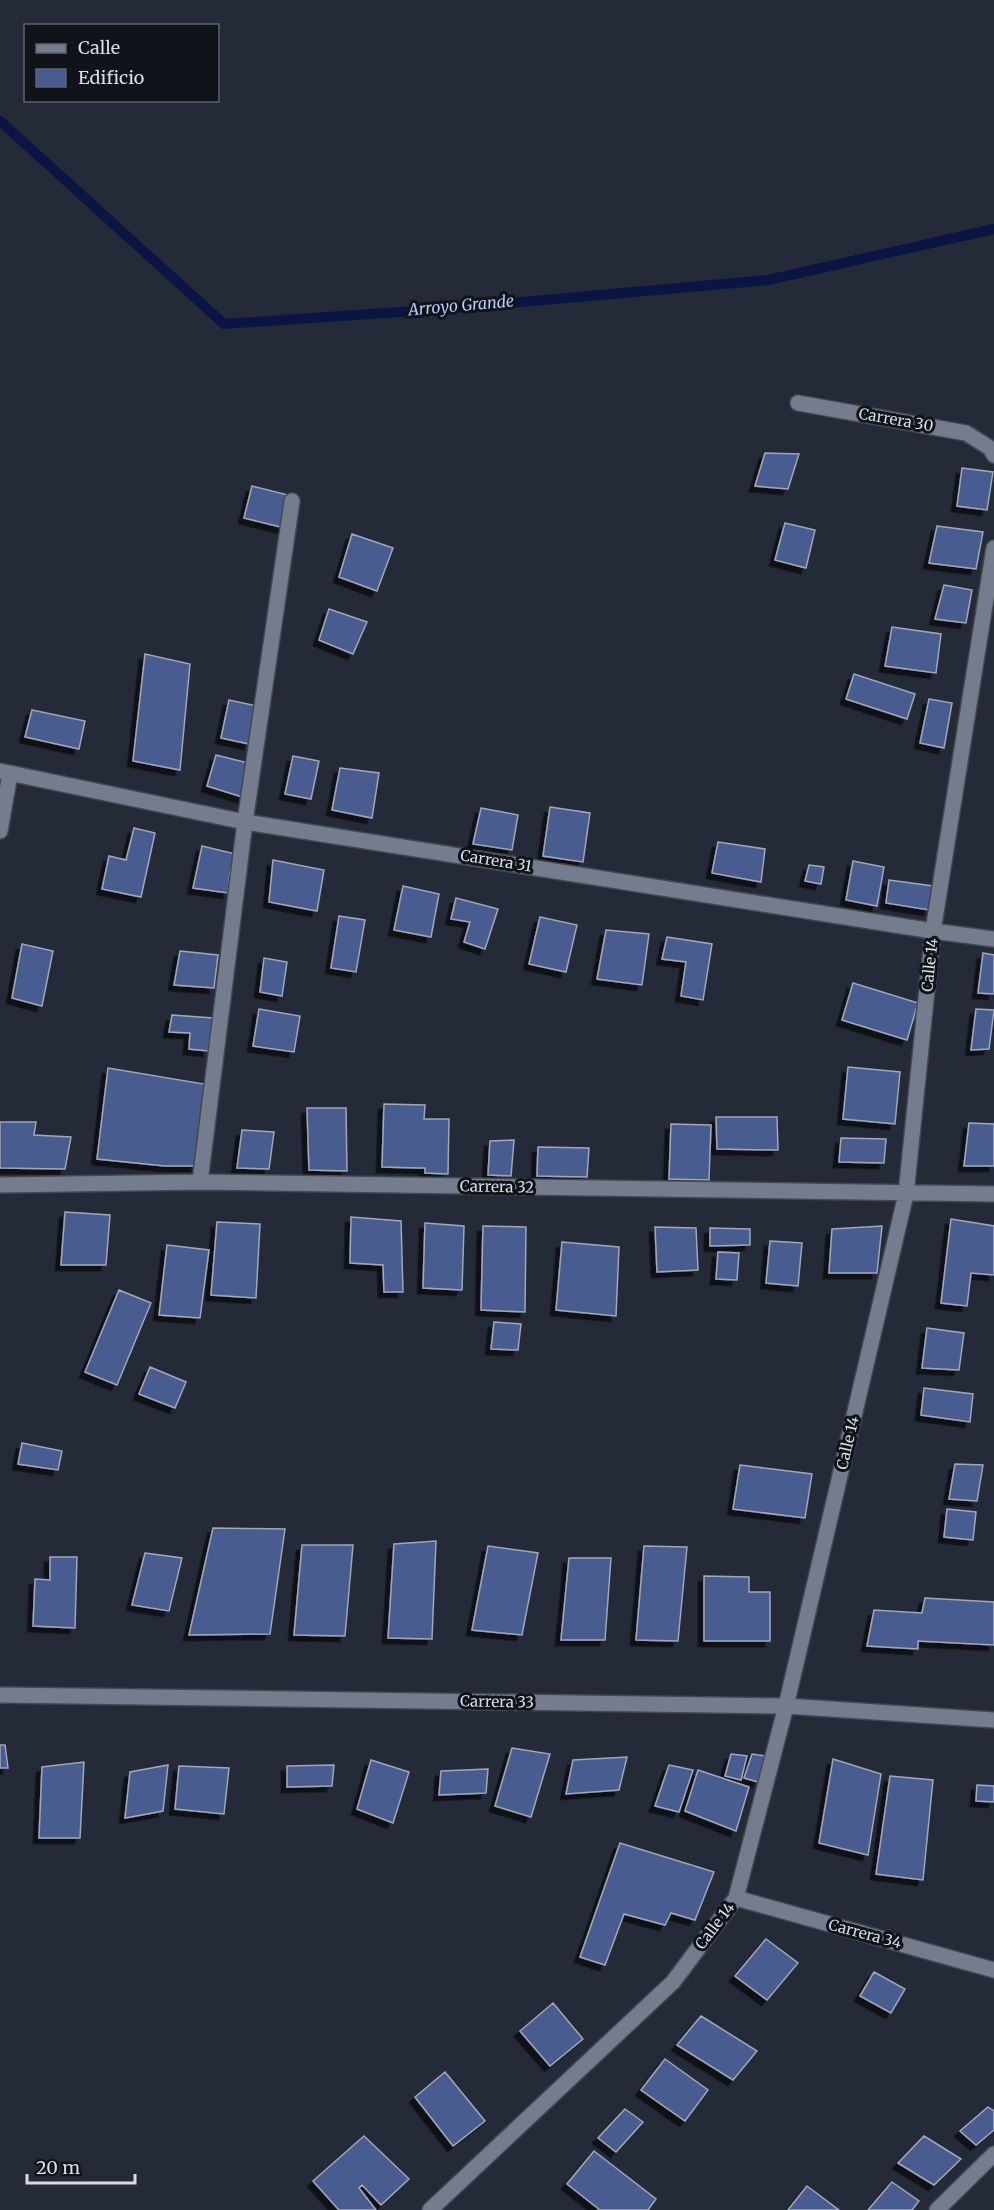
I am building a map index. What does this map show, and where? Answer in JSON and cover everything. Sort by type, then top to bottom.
[{"type":"street","name":"Carrera 30","points":[[798,403],[966,433],[992,452]]},
{"type":"street","points":[[200,1182],[245,822],[292,501]]},
{"type":"street","name":"Calle 14","points":[[430,2210],[673,1982],[736,1898],[786,1706],[906,1194],[933,931],[994,548]]},
{"type":"street","points":[[0,831],[5,773]]},
{"type":"street","name":"Carrera 31","points":[[5,773],[245,822],[994,939]]},
{"type":"street","name":"Carrera 32","points":[[0,1185],[200,1182],[994,1194]]},
{"type":"street","name":"Carrera 33","points":[[0,1695],[786,1706],[994,1720]]},
{"type":"street","name":"Carrera 34","points":[[736,1898],[994,1970]]},
{"type":"street","points":[[937,2210],[994,2154]]},
{"type":"building","points":[[765,453],[799,454],[788,489],[755,486]]},
{"type":"building","points":[[962,468],[993,472],[987,510],[957,506]]},
{"type":"building","points":[[252,486],[292,496],[285,528],[244,518]]},
{"type":"building","points":[[785,523],[815,530],[806,568],[775,560]]},
{"type":"building","points":[[937,526],[983,532],[976,569],[929,563]]},
{"type":"building","points":[[352,534],[393,548],[377,591],[339,577]]},
{"type":"building","points":[[944,585],[972,590],[966,623],[935,619]]},
{"type":"building","points":[[329,609],[367,622],[353,654],[319,640]]},
{"type":"building","points":[[892,627],[941,634],[936,673],[885,666]]},
{"type":"building","points":[[145,654],[190,664],[180,770],[133,761]]},
{"type":"building","points":[[854,674],[915,694],[907,719],[846,699]]},
{"type":"building","points":[[929,699],[952,703],[944,748],[920,743]]},
{"type":"building","points":[[229,700],[257,706],[249,744],[221,738]]},
{"type":"building","points":[[32,710],[85,721],[79,749],[25,737]]},
{"type":"building","points":[[216,755],[260,766],[255,801],[207,786]]},
{"type":"building","points":[[293,756],[319,761],[311,799],[285,794]]},
{"type":"building","points":[[340,768],[379,773],[372,818],[332,810]]},
{"type":"building","points":[[550,807],[590,813],[583,862],[543,856]]},
{"type":"building","points":[[481,808],[518,815],[512,850],[473,844]]},
{"type":"building","points":[[134,828],[155,833],[141,897],[102,889],[109,856],[126,860]]},
{"type":"building","points":[[718,842],[765,849],[761,882],[712,873]]},
{"type":"building","points":[[202,846],[248,857],[245,875],[230,872],[228,893],[193,888]]},
{"type":"building","points":[[273,860],[324,870],[317,911],[269,902]]},
{"type":"building","points":[[853,861],[884,867],[877,906],[846,900]]},
{"type":"building","points":[[809,865],[824,867],[821,884],[805,881]]},
{"type":"building","points":[[889,880],[933,886],[929,910],[886,903]]},
{"type":"building","points":[[403,886],[439,894],[431,937],[394,930]]},
{"type":"building","points":[[456,898],[498,909],[485,949],[464,942],[470,922],[451,919]]},
{"type":"building","points":[[339,916],[365,920],[356,972],[331,968]]},
{"type":"building","points":[[540,917],[577,925],[566,972],[529,964]]},
{"type":"building","points":[[606,930],[649,934],[642,985],[597,979]]},
{"type":"building","points":[[667,937],[712,944],[703,1000],[681,996],[686,962],[662,959]]},
{"type":"building","points":[[22,944],[53,951],[42,1006],[12,998]]},
{"type":"building","points":[[180,951],[218,955],[214,988],[174,985]]},
{"type":"building","points":[[983,953],[994,955],[994,994],[978,993]]},
{"type":"building","points":[[264,958],[287,962],[282,996],[260,992]]},
{"type":"building","points":[[853,983],[918,1003],[907,1040],[842,1020]]},
{"type":"building","points":[[259,1009],[300,1016],[294,1052],[253,1046]]},
{"type":"building","points":[[976,1009],[994,1010],[989,1049],[971,1050]]},
{"type":"building","points":[[172,1015],[213,1018],[208,1051],[189,1049],[190,1033],[169,1032]]},
{"type":"building","points":[[848,1067],[900,1072],[895,1124],[843,1119]]},
{"type":"building","points":[[108,1068],[204,1084],[196,1166],[165,1166],[97,1159]]},
{"type":"building","points":[[384,1104],[425,1105],[424,1119],[449,1119],[448,1174],[425,1173],[425,1168],[382,1167]]},
{"type":"building","points":[[307,1108],[346,1108],[347,1171],[309,1170]]},
{"type":"building","points":[[716,1117],[777,1117],[778,1150],[717,1149]]},
{"type":"building","points":[[0,1122],[36,1122],[34,1135],[71,1137],[65,1169],[0,1168]]},
{"type":"building","points":[[969,1123],[994,1124],[994,1166],[964,1166]]},
{"type":"building","points":[[671,1124],[711,1125],[709,1180],[669,1179]]},
{"type":"building","points":[[242,1130],[274,1132],[269,1169],[237,1168]]},
{"type":"building","points":[[841,1138],[886,1139],[884,1163],[839,1162]]},
{"type":"building","points":[[514,1140],[511,1176],[488,1175],[490,1141]]},
{"type":"building","points":[[538,1147],[589,1148],[587,1177],[537,1176]]},
{"type":"building","points":[[65,1212],[110,1215],[106,1265],[61,1265]]},
{"type":"building","points":[[351,1217],[401,1221],[403,1292],[384,1292],[383,1265],[350,1263]]},
{"type":"building","points":[[951,1219],[994,1226],[994,1275],[971,1273],[967,1306],[941,1303]]},
{"type":"building","points":[[217,1222],[260,1224],[256,1298],[211,1295]]},
{"type":"building","points":[[425,1223],[464,1226],[462,1290],[423,1288]]},
{"type":"building","points":[[483,1226],[526,1227],[525,1312],[481,1310]]},
{"type":"building","points":[[882,1226],[877,1273],[829,1273],[832,1229]]},
{"type":"building","points":[[655,1227],[696,1228],[698,1270],[657,1272]]},
{"type":"building","points":[[710,1228],[750,1229],[750,1245],[710,1246]]},
{"type":"building","points":[[770,1241],[802,1243],[798,1286],[766,1283]]},
{"type":"building","points":[[562,1242],[619,1247],[616,1316],[556,1310]]},
{"type":"building","points":[[167,1245],[209,1250],[200,1318],[159,1315]]},
{"type":"building","points":[[718,1252],[739,1253],[737,1280],[716,1279]]},
{"type":"building","points":[[119,1290],[151,1303],[117,1385],[85,1372]]},
{"type":"building","points":[[494,1322],[521,1324],[518,1350],[491,1349]]},
{"type":"building","points":[[927,1328],[964,1333],[959,1370],[922,1368]]},
{"type":"building","points":[[150,1367],[186,1382],[175,1408],[139,1394]]},
{"type":"building","points":[[924,1388],[973,1394],[970,1422],[921,1415]]},
{"type":"building","points":[[22,1443],[62,1451],[58,1470],[18,1464]]},
{"type":"building","points":[[955,1464],[983,1465],[977,1501],[949,1499]]},
{"type":"building","points":[[740,1465],[812,1474],[805,1518],[733,1509]]},
{"type":"building","points":[[947,1509],[976,1512],[973,1540],[944,1537]]},
{"type":"building","points":[[213,1528],[285,1529],[270,1634],[189,1635]]},
{"type":"building","points":[[436,1541],[432,1639],[388,1638],[394,1544]]},
{"type":"building","points":[[302,1545],[353,1545],[345,1636],[294,1635]]},
{"type":"building","points":[[488,1546],[538,1553],[522,1635],[472,1630]]},
{"type":"building","points":[[644,1546],[687,1547],[678,1641],[636,1640]]},
{"type":"building","points":[[145,1553],[182,1558],[169,1611],[132,1605]]},
{"type":"building","points":[[50,1557],[77,1557],[75,1628],[33,1626],[35,1579],[50,1580]]},
{"type":"building","points":[[569,1558],[611,1558],[605,1640],[561,1640]]},
{"type":"building","points":[[704,1576],[749,1577],[749,1592],[770,1592],[770,1641],[704,1641]]},
{"type":"building","points":[[925,1598],[994,1602],[994,1645],[918,1641],[918,1649],[867,1646],[874,1610],[922,1613]]},
{"type":"building","points":[[0,1745],[5,1745],[8,1768],[0,1768]]},
{"type":"building","points":[[512,1748],[550,1754],[531,1817],[495,1806]]},
{"type":"building","points":[[731,1754],[747,1756],[741,1780],[725,1776]]},
{"type":"building","points":[[752,1754],[766,1756],[758,1782],[744,1778]]},
{"type":"building","points":[[627,1757],[619,1790],[566,1794],[573,1760]]},
{"type":"building","points":[[833,1759],[881,1774],[868,1855],[819,1843]]},
{"type":"building","points":[[371,1760],[409,1772],[393,1823],[357,1809]]},
{"type":"building","points":[[84,1762],[80,1838],[39,1838],[42,1767]]},
{"type":"building","points":[[168,1765],[163,1811],[125,1818],[130,1772]]},
{"type":"building","points":[[334,1765],[332,1786],[287,1787],[287,1766]]},
{"type":"building","points":[[669,1765],[693,1770],[679,1812],[655,1806]]},
{"type":"building","points":[[179,1766],[229,1768],[224,1814],[175,1809]]},
{"type":"building","points":[[488,1769],[486,1793],[439,1795],[441,1771]]},
{"type":"building","points":[[698,1770],[749,1787],[736,1831],[685,1811]]},
{"type":"building","points":[[890,1776],[933,1780],[923,1880],[876,1874]]},
{"type":"building","points":[[977,1785],[994,1786],[994,1802],[976,1801]]},
{"type":"building","points":[[620,1843],[714,1872],[695,1920],[671,1913],[665,1925],[624,1914],[605,1965],[580,1957]]},
{"type":"building","points":[[766,1939],[798,1963],[767,2000],[735,1976]]},
{"type":"building","points":[[874,1972],[905,1989],[891,2013],[860,1996]]},
{"type":"building","points":[[553,2003],[583,2039],[550,2066],[520,2031]]},
{"type":"building","points":[[701,2016],[757,2051],[733,2080],[677,2045]]},
{"type":"building","points":[[665,2059],[708,2090],[685,2121],[641,2090]]},
{"type":"building","points":[[445,2072],[485,2121],[453,2146],[415,2097]]},
{"type":"building","points":[[988,2107],[994,2111],[994,2130],[976,2145],[960,2131]]},
{"type":"building","points":[[625,2109],[643,2122],[616,2152],[598,2138]]},
{"type":"building","points":[[364,2136],[409,2179],[381,2205],[362,2185],[359,2188],[376,2210],[339,2210],[313,2181]]},
{"type":"building","points":[[924,2136],[961,2159],[934,2185],[898,2163]]},
{"type":"building","points":[[594,2151],[656,2199],[648,2210],[600,2210],[567,2184]]},
{"type":"building","points":[[892,2182],[919,2201],[912,2210],[868,2210]]},
{"type":"building","points":[[807,2186],[839,2210],[788,2210]]},
{"type":"waterway","name":"Arroyo Grande","points":[[0,121],[224,324],[444,309],[768,280],[994,229]]}]
